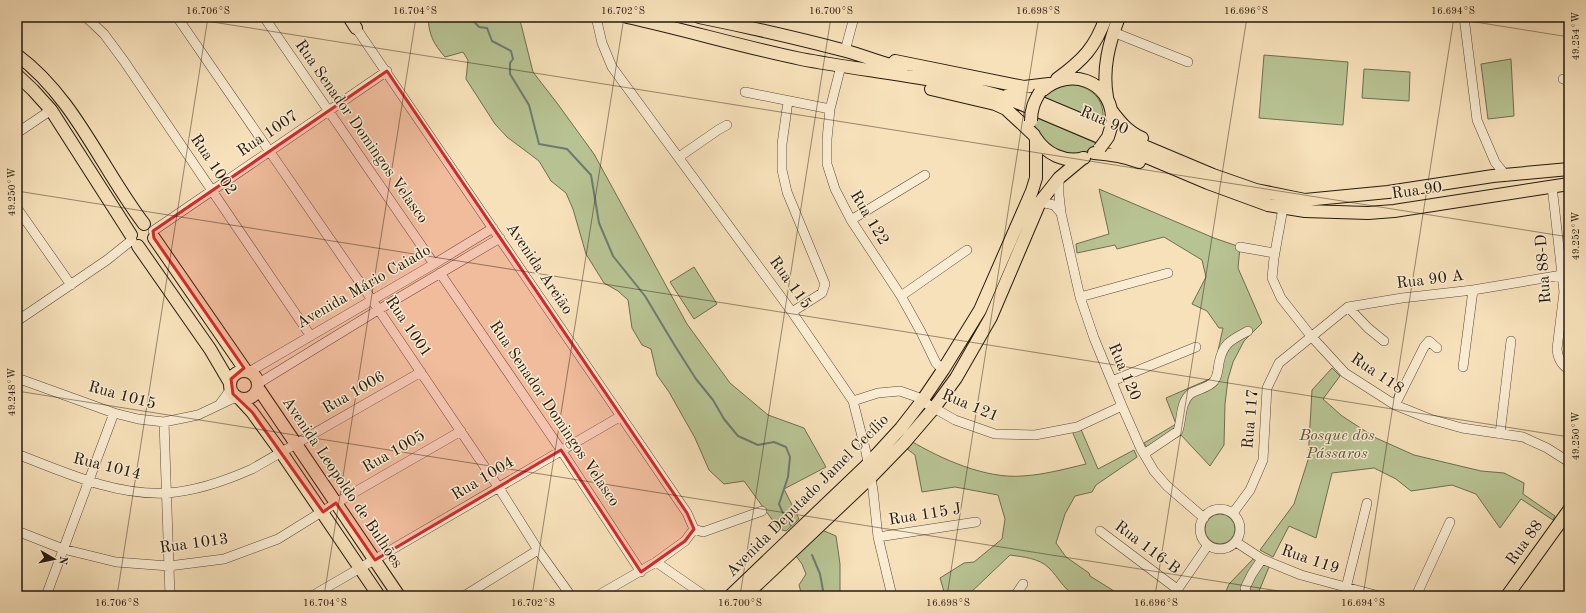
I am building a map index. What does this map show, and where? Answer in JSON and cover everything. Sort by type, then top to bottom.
[{"type":"main road","points":[[349,17],[355,22]]},
{"type":"main road","name":"Rua 90","points":[[627,17],[685,30],[723,41],[841,66],[992,93],[1208,183],[1268,205],[1283,208],[1305,211],[1368,213],[1394,211],[1569,184]]},
{"type":"main road","name":"Rua 90","points":[[699,17],[755,28],[850,52],[890,65],[1013,92],[1213,175],[1256,190],[1305,200],[1351,196],[1494,176],[1569,170]]},
{"type":"main road","points":[[1035,137],[1031,121],[1031,110],[1035,101],[1048,86],[1086,55],[1096,42],[1106,17]]},
{"type":"main road","points":[[1092,153],[1108,137],[1112,124],[1105,84],[1105,70],[1107,54],[1119,17]]},
{"type":"main road","points":[[850,52],[1024,87],[1048,86],[1065,78],[1078,78],[1089,82],[1099,89],[1124,127],[1135,135],[1230,176],[1282,195]]},
{"type":"main road","points":[[17,54],[46,79],[64,100],[150,229],[248,371],[255,376],[259,385],[254,396],[250,399],[234,392],[236,374],[248,371]]},
{"type":"main road","points":[[867,70],[891,80],[995,104],[1006,110],[1035,137],[1045,150],[1056,157],[1069,159],[1092,153],[1112,154],[1126,157],[1207,191],[1268,205]]},
{"type":"main road","name":"Avenida Leopoldo de Bulhões","points":[[17,75],[51,110],[134,241],[210,349],[234,392],[252,412],[281,452],[379,596]]},
{"type":"main road","name":"Avenida Deputado Jamel Cecílio","points":[[730,596],[868,464],[922,401],[943,370],[980,310],[1032,191],[1036,178],[1035,137]]},
{"type":"main road","name":"Avenida Deputado Jamel Cecílio","points":[[745,596],[871,477],[904,443],[934,408],[956,378],[991,317],[1040,202],[1059,178],[1092,153]]},
{"type":"main road","points":[[140,224],[150,229],[150,245],[142,247],[134,241],[134,228],[140,224]]},
{"type":"main road","name":"Avenida Leopoldo de Bulhões","points":[[259,385],[399,596]]},
{"type":"main road","name":"Rua 88","points":[[1507,596],[1565,524],[1569,510]]},
{"type":"street","name":"Rua 1002","points":[[86,17],[104,34],[124,61],[310,335]]},
{"type":"street","name":"Rua 1001","points":[[177,17],[500,488],[538,550],[571,596]]},
{"type":"street","name":"Rua Senador Domingos Velasco","points":[[264,17],[434,264]]},
{"type":"street","name":"Rua 115","points":[[596,17],[602,43],[612,67],[792,312],[853,401],[871,477],[878,537],[892,596]]},
{"type":"street","points":[[850,52],[854,17]]},
{"type":"street","points":[[1464,17],[1477,120],[1495,162],[1506,176]]},
{"type":"street","name":"Avenida Areião","points":[[355,22],[387,72],[687,513],[694,529]]},
{"type":"street","points":[[1114,32],[1188,62]]},
{"type":"street","name":"Rua 122","points":[[841,66],[830,109],[827,139],[827,164],[835,189],[851,220],[901,296],[936,363],[943,370]]},
{"type":"street","name":"Rua 1007","points":[[150,229],[212,191],[387,72]]},
{"type":"street","points":[[744,92],[788,102],[830,109]]},
{"type":"street","points":[[788,102],[782,144],[782,170],[787,192],[825,284],[822,293],[792,312]]},
{"type":"street","points":[[17,133],[51,110]]},
{"type":"street","points":[[679,157],[727,125]]},
{"type":"street","points":[[1494,176],[1495,162]]},
{"type":"street","points":[[851,220],[925,175]]},
{"type":"street","name":"Rua 120","points":[[1059,178],[1059,195],[1062,213],[1080,297],[1094,338],[1122,406],[1144,454],[1154,471],[1167,486],[1204,518]]},
{"type":"street","name":"Rua 88-D","points":[[1552,186],[1564,292],[1557,349],[1558,358],[1569,370]]},
{"type":"street","points":[[1040,202],[1054,205],[1062,213]]},
{"type":"street","points":[[17,208],[71,285]]},
{"type":"street","name":"Rua 118","points":[[1283,208],[1274,253],[1272,278],[1281,298],[1311,336],[1346,373],[1395,405],[1430,419],[1462,428],[1523,438],[1547,448],[1569,462]]},
{"type":"street","name":"Avenida Mário Caiado","points":[[248,371],[494,228]]},
{"type":"street","name":"Avenida Mário Caiado","points":[[259,385],[378,310],[500,238]]},
{"type":"street","points":[[17,321],[134,241]]},
{"type":"street","points":[[1240,247],[1274,253]]},
{"type":"street","points":[[901,296],[967,250]]},
{"type":"street","name":"Rua Senador Domingos Velasco","points":[[440,273],[561,450],[641,572]]},
{"type":"street","points":[[1080,297],[1168,273]]},
{"type":"street","name":"Rua 90 A","points":[[1348,306],[1473,290],[1562,275]]},
{"type":"street","points":[[1463,367],[1473,290]]},
{"type":"street","points":[[1311,336],[1348,306],[1368,328],[1384,341]]},
{"type":"street","points":[[1144,454],[1176,434],[1179,428],[1183,406],[1186,399],[1191,394],[1212,383],[1217,376],[1223,348],[1232,340],[1248,331]]},
{"type":"street","name":"Rua 117","points":[[1233,513],[1250,490],[1263,460],[1267,388],[1279,363],[1311,336]]},
{"type":"street","points":[[1395,405],[1424,347],[1429,341],[1436,348]]},
{"type":"street","points":[[1500,434],[1511,341]]},
{"type":"street","points":[[1112,381],[1196,347]]},
{"type":"street","name":"Rua 1006","points":[[281,452],[421,372]]},
{"type":"street","name":"Rua 1015","points":[[17,378],[114,413],[138,419],[164,422],[198,415],[219,405],[234,392]]},
{"type":"street","name":"Rua 121","points":[[853,401],[878,393],[900,391],[917,397],[955,420],[995,434],[1035,435],[1077,427],[1122,406]]},
{"type":"street","points":[[46,596],[114,413]]},
{"type":"street","name":"Rua 1004","points":[[312,596],[500,488],[561,450],[621,416]]},
{"type":"street","points":[[164,422],[170,596]]},
{"type":"street","name":"Rua 1005","points":[[323,512],[461,431]]},
{"type":"street","name":"Rua 1014","points":[[17,454],[90,481],[122,489],[167,493],[199,488],[228,480],[252,469],[281,452]]},
{"type":"street","points":[[1346,588],[1367,503]]},
{"type":"street","points":[[1223,509],[1233,513],[1239,522],[1240,532],[1236,542],[1228,548],[1218,550],[1208,545],[1202,538],[1200,528],[1204,518],[1212,511],[1223,509]]},
{"type":"street","points":[[597,596],[656,562],[685,541],[694,529],[703,532],[762,511]]},
{"type":"street","name":"Rua 1013","points":[[17,531],[63,549],[116,562],[169,566],[224,559],[278,539],[323,512]]},
{"type":"street","name":"Rua 115 J","points":[[878,537],[976,522]]},
{"type":"street","points":[[1416,596],[1450,522]]},
{"type":"street","name":"Rua 116-B","points":[[1100,531],[1175,593]]},
{"type":"street","name":"Rua 119","points":[[1236,542],[1262,559],[1301,575],[1379,596]]},
{"type":"street","points":[[1175,593],[1208,545]]},
{"type":"street","points":[[464,596],[538,550]]},
{"type":"street","points":[[1247,596],[1245,588],[1262,559]]},
{"type":"street","points":[[656,562],[705,596]]},
{"type":"street","points":[[1015,596],[1023,584]]},
{"type":"highlighted area","points":[[387,71],[687,513],[694,529],[685,541],[641,572],[561,450],[375,560],[336,503],[323,512],[252,412],[233,394],[231,379],[244,368],[154,238],[153,231]]},
{"type":"green space","points":[[428,17],[517,17],[521,24],[533,72],[594,154],[687,324],[730,383],[768,415],[804,428],[826,467],[784,489],[799,519],[786,531],[779,529],[744,481],[724,484],[709,470],[695,438],[669,392],[657,375],[651,349],[642,345],[632,328],[628,300],[618,291],[604,283],[586,254],[573,209],[566,193],[551,181],[539,161],[507,137],[495,124],[466,79],[468,60],[463,52],[445,57],[432,38],[429,29]]},
{"type":"green space","points":[[1264,55],[1348,62],[1343,125],[1259,118]]},
{"type":"green space","points":[[1511,59],[1514,116],[1488,119],[1481,64]]},
{"type":"green space","points":[[1364,69],[1410,72],[1409,101],[1362,98]]},
{"type":"green space","points":[[1074,84],[1088,89],[1097,97],[1102,108],[1103,124],[1042,97],[1049,91]]},
{"type":"green space","points":[[1035,116],[1096,143],[1080,155],[1065,156],[1040,138],[1035,127]]},
{"type":"green space","points":[[1099,189],[1214,238],[1240,247],[1238,268],[1262,323],[1244,341],[1233,362],[1228,379],[1225,404],[1224,445],[1210,466],[1181,435],[1150,452],[1144,443],[1176,424],[1166,398],[1212,378],[1223,328],[1219,328],[1207,311],[1192,304],[1206,277],[1202,260],[1164,237],[1117,249],[1115,245],[1077,253],[1076,244],[1109,234]]},
{"type":"green space","points":[[694,267],[717,304],[694,319],[670,282]]},
{"type":"green space","name":"Bosque dos Pássaros","points":[[1332,368],[1340,376],[1323,399],[1342,416],[1376,438],[1414,455],[1481,471],[1504,473],[1524,483],[1523,494],[1555,516],[1553,520],[1521,499],[1500,528],[1476,494],[1452,485],[1411,491],[1396,479],[1374,468],[1332,473],[1316,538],[1289,526],[1273,557],[1260,550],[1294,504],[1308,460],[1312,390]]},
{"type":"green space","points":[[1080,427],[1098,469],[1134,450],[1137,457],[1096,485],[1092,492],[1075,496],[1065,514],[1056,543],[1066,557],[1089,573],[1090,576],[1122,596],[1075,596],[1049,568],[1041,562],[1031,558],[1010,555],[967,596],[944,596],[940,578],[964,563],[974,562],[1002,539],[1005,519],[998,495],[955,487],[922,492],[915,455],[906,448],[911,441],[950,461],[979,471],[1008,476],[1022,476],[1054,472],[1086,464],[1072,431]]},
{"type":"green space","points":[[1220,514],[1231,518],[1235,529],[1231,540],[1220,544],[1209,540],[1205,529],[1209,518]]},
{"type":"green space","points":[[822,530],[836,536],[840,564],[840,596],[802,596],[799,585],[806,574],[802,564],[796,556]]},
{"type":"green space","points":[[1254,558],[1269,567],[1257,596],[1224,596],[1229,584]]},
{"type":"waterway","points":[[470,17],[479,27],[487,28],[492,41],[511,51],[513,59],[510,63],[510,74],[529,105],[539,144],[567,149],[591,175],[599,223],[613,256],[645,296],[696,379],[713,400],[724,419],[738,436],[758,445],[774,442],[786,447],[790,457],[788,477],[779,504],[791,525]]},
{"type":"waterway","points":[[812,555],[820,574],[824,596]]}]
